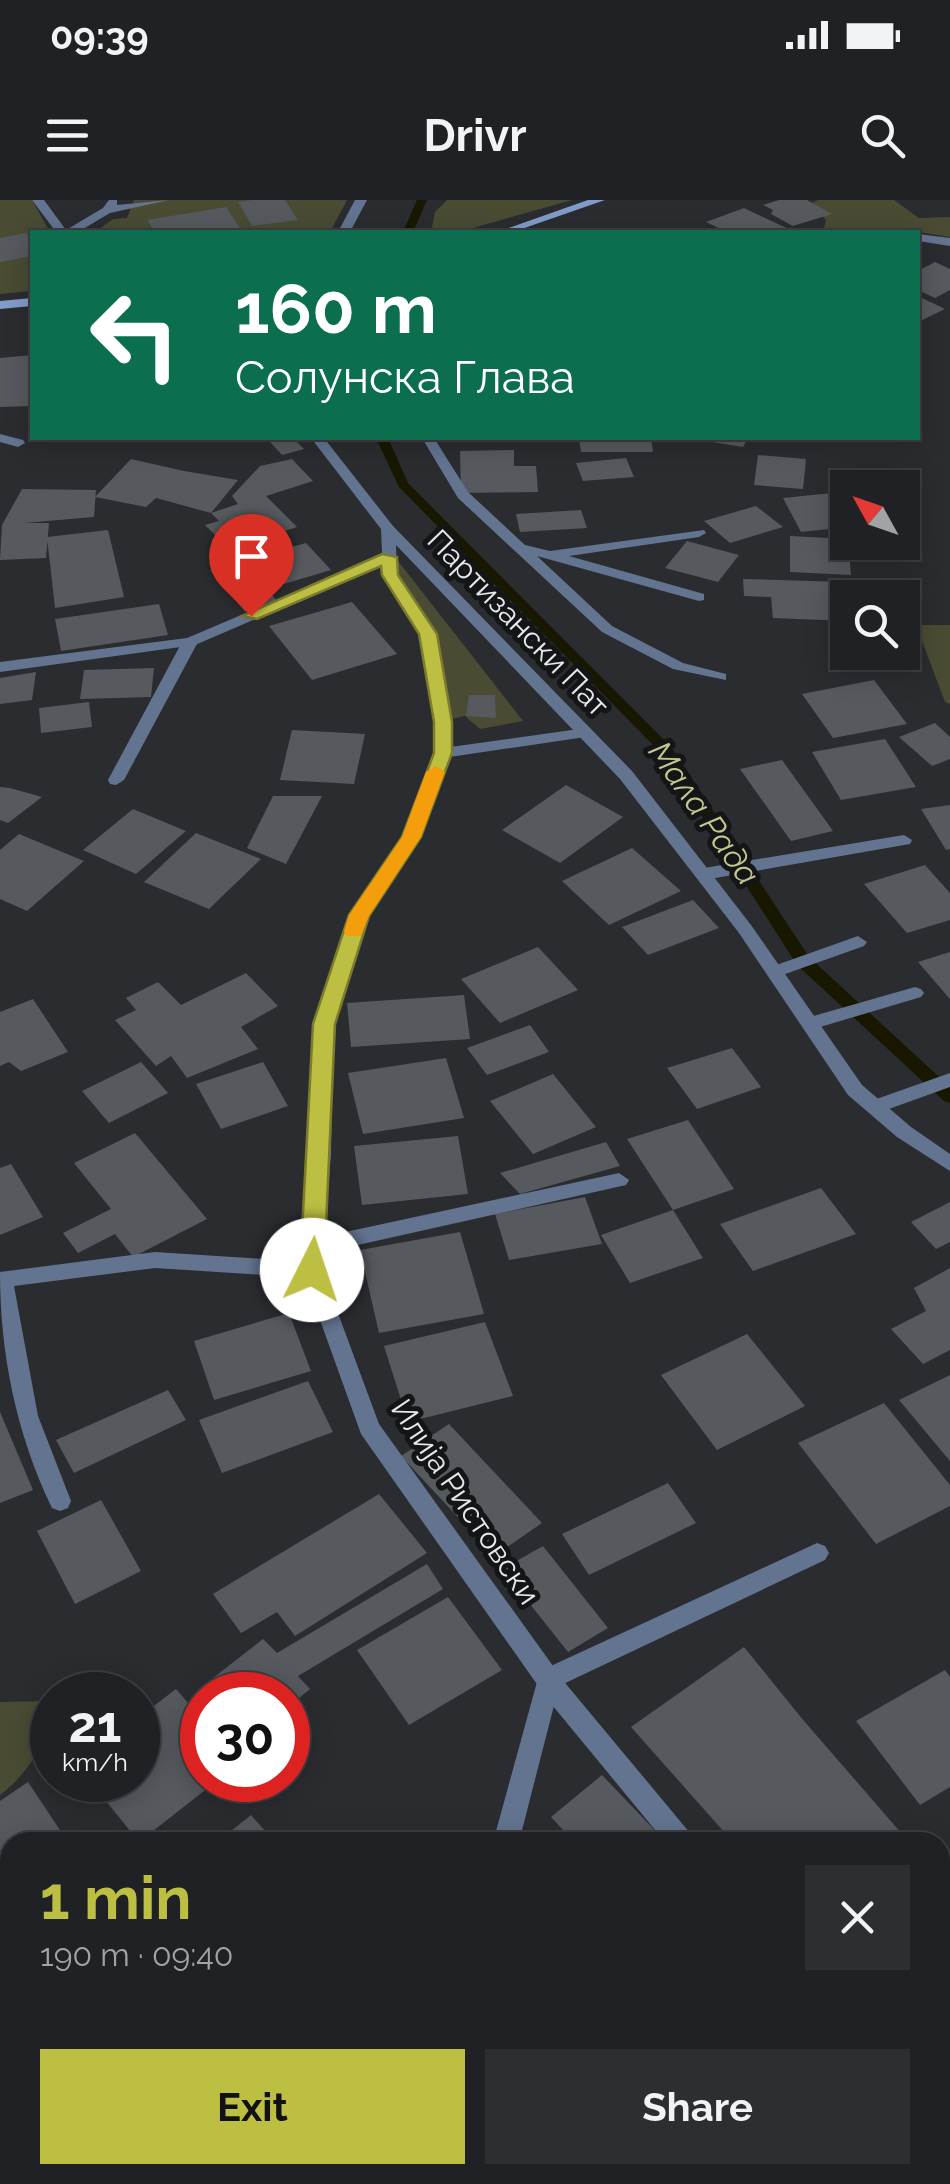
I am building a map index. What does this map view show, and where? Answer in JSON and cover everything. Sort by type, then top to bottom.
[{"type":"main road","points":[[509,230],[599,200]]},
{"type":"main road","points":[[0,305],[30,299]]},
{"type":"street","points":[[38,200],[60,230]]},
{"type":"street","points":[[74,230],[110,205],[163,200]]},
{"type":"street","points":[[345,230],[362,200]]},
{"type":"street","points":[[920,238],[950,242]]},
{"type":"street","points":[[0,438],[18,442]]},
{"type":"street","name":"Партизански Пат","points":[[319,440],[388,529],[586,732],[704,874],[780,969],[810,1024],[855,1090],[950,1164]]},
{"type":"street","name":"Партизански Пат","points":[[429,440],[463,495],[607,630],[678,666],[721,677]]},
{"type":"street","name":"Илија Ристовски","points":[[388,529],[390,575],[428,634],[443,722],[443,753],[411,837],[359,915],[324,1024],[312,1258],[370,1428],[548,1679],[673,1832]]},
{"type":"street","points":[[547,554],[699,533]]},
{"type":"street","points":[[522,547],[699,597]]},
{"type":"street","points":[[0,667],[190,642],[388,557]]},
{"type":"street","points":[[116,780],[190,642]]},
{"type":"street","points":[[443,753],[586,732]]},
{"type":"street","points":[[704,874],[904,840]]},
{"type":"street","points":[[780,969],[858,942]]},
{"type":"street","points":[[810,1024],[915,992]]},
{"type":"street","points":[[875,1107],[950,1080]]},
{"type":"street","points":[[60,1501],[27,1416],[1,1280],[155,1260],[312,1258],[619,1180]]},
{"type":"street","points":[[509,1832],[548,1679],[817,1552]]},
{"type":"green space","points":[[0,200],[32,200],[49,230],[30,230],[30,291],[0,294]]},
{"type":"green space","points":[[134,200],[347,200],[331,230],[98,230],[113,219],[127,218]]},
{"type":"green space","points":[[447,200],[572,200],[466,230],[431,230],[435,212]]},
{"type":"green space","points":[[818,200],[894,200],[919,218],[950,217],[950,237],[920,230],[820,230],[826,220],[810,204]]},
{"type":"green space","points":[[398,561],[523,721],[480,729],[465,716],[443,721],[428,634],[390,575]]},
{"type":"green space","points":[[920,625],[950,625],[950,704],[945,702],[920,636]]},
{"type":"green space","points":[[30,1701],[30,1762],[0,1795],[0,1702]]},
{"type":"building","points":[[285,200],[298,220],[252,226],[238,202]]},
{"type":"building","points":[[779,200],[807,200],[832,214],[793,226],[763,205]]},
{"type":"building","points":[[226,207],[240,228],[154,230],[147,220]]},
{"type":"building","points":[[744,208],[791,230],[723,230],[706,222]]},
{"type":"building","points":[[26,233],[30,256],[0,262],[0,238]]},
{"type":"building","points":[[935,262],[950,269],[950,290],[935,298],[920,291],[920,270]]},
{"type":"building","points":[[920,297],[945,309],[920,321]]},
{"type":"building","points":[[30,355],[30,406],[0,407],[0,358]]},
{"type":"building","points":[[295,440],[304,449],[282,455],[270,442]]},
{"type":"building","points":[[579,440],[651,440],[653,452],[581,452]]},
{"type":"building","points":[[707,440],[747,440],[743,447]]},
{"type":"building","points":[[514,450],[514,466],[536,466],[538,492],[461,493],[460,451]]},
{"type":"building","points":[[758,455],[806,459],[803,489],[754,485]]},
{"type":"building","points":[[626,458],[634,477],[583,481],[576,463]]},
{"type":"building","points":[[131,459],[238,480],[211,513],[156,498],[146,507],[95,497]]},
{"type":"building","points":[[292,459],[313,481],[266,496],[297,527],[242,545],[230,532],[216,536],[205,525],[219,521],[211,513],[238,504],[232,496],[260,466]]},
{"type":"building","points":[[22,489],[96,490],[94,517],[24,523],[49,523],[46,558],[0,560],[2,525]]},
{"type":"building","points":[[830,493],[830,529],[801,532],[783,498]]},
{"type":"building","points":[[756,506],[783,527],[730,543],[704,521]]},
{"type":"building","points":[[581,510],[587,528],[520,532],[516,514]]},
{"type":"building","points":[[108,530],[124,597],[55,608],[47,537]]},
{"type":"building","points":[[790,536],[830,538],[830,560],[850,560],[851,575],[790,572]]},
{"type":"building","points":[[687,541],[739,555],[718,582],[665,568]]},
{"type":"building","points":[[306,543],[331,570],[267,589],[278,602],[245,612],[210,570]]},
{"type":"building","points":[[743,579],[830,582],[830,620],[773,618],[771,597],[744,596]]},
{"type":"building","points":[[352,602],[397,654],[312,680],[269,626]]},
{"type":"building","points":[[159,604],[168,635],[61,651],[55,619]]},
{"type":"building","points":[[154,668],[151,697],[80,699],[84,670]]},
{"type":"building","points":[[36,672],[32,700],[0,704],[0,678]]},
{"type":"building","points":[[874,680],[907,724],[833,738],[802,694]]},
{"type":"building","points":[[469,695],[495,695],[496,718],[466,716]]},
{"type":"building","points":[[89,702],[92,727],[41,733],[39,708]]},
{"type":"building","points":[[935,723],[950,737],[950,759],[932,766],[899,737]]},
{"type":"building","points":[[292,730],[365,734],[354,784],[280,780]]},
{"type":"building","points":[[885,739],[916,787],[841,800],[812,752]]},
{"type":"building","points":[[782,760],[833,831],[791,841],[740,769]]},
{"type":"building","points":[[566,785],[623,817],[560,863],[502,830]]},
{"type":"building","points":[[0,787],[42,797],[8,823],[0,820]]},
{"type":"building","points":[[273,796],[322,796],[286,864],[247,848]]},
{"type":"building","points":[[950,805],[950,849],[946,850],[921,809]]},
{"type":"building","points":[[133,809],[186,831],[136,874],[83,850]]},
{"type":"building","points":[[196,833],[261,859],[209,909],[144,882]]},
{"type":"building","points":[[19,834],[84,861],[27,911],[0,899],[0,850]]},
{"type":"building","points":[[632,848],[681,891],[609,925],[562,881]]},
{"type":"building","points":[[925,865],[950,893],[950,920],[907,933],[864,884]]},
{"type":"building","points":[[693,900],[719,928],[648,955],[622,927]]},
{"type":"building","points":[[538,947],[578,990],[500,1023],[461,979]]},
{"type":"building","points":[[950,952],[950,999],[918,962]]},
{"type":"building","points":[[246,973],[278,1006],[241,1027],[258,1049],[187,1078],[171,1056],[156,1066],[115,1020],[136,1010],[126,998],[158,982],[181,1005]]},
{"type":"building","points":[[464,995],[470,1039],[351,1047],[347,1003]]},
{"type":"building","points":[[33,999],[68,1052],[21,1071],[9,1062],[0,1066],[0,1012]]},
{"type":"building","points":[[530,1025],[549,1052],[487,1075],[467,1048]]},
{"type":"building","points":[[732,1048],[761,1087],[697,1109],[667,1068]]},
{"type":"building","points":[[446,1058],[464,1118],[363,1134],[348,1073]]},
{"type":"building","points":[[141,1062],[168,1093],[109,1123],[82,1091]]},
{"type":"building","points":[[263,1062],[288,1106],[221,1129],[196,1084]]},
{"type":"building","points":[[553,1074],[596,1127],[533,1154],[490,1101]]},
{"type":"building","points":[[688,1120],[734,1189],[673,1210],[627,1139]]},
{"type":"building","points":[[135,1133],[207,1219],[133,1257],[115,1234],[78,1253],[63,1233],[111,1209],[74,1163]]},
{"type":"building","points":[[458,1136],[468,1194],[362,1205],[354,1146]]},
{"type":"building","points":[[606,1142],[620,1166],[520,1194],[500,1173]]},
{"type":"building","points":[[11,1164],[43,1217],[0,1235],[0,1168]]},
{"type":"building","points":[[821,1188],[856,1234],[753,1271],[720,1224]]},
{"type":"building","points":[[585,1197],[602,1244],[509,1260],[495,1214]]},
{"type":"building","points":[[950,1202],[950,1242],[936,1249],[911,1222]]},
{"type":"building","points":[[673,1210],[703,1258],[630,1283],[601,1235]]},
{"type":"building","points":[[460,1232],[484,1314],[379,1333],[360,1250]]},
{"type":"building","points":[[950,1268],[950,1350],[923,1364],[891,1329],[926,1311],[914,1288]]},
{"type":"building","points":[[289,1313],[311,1371],[214,1400],[194,1341]]},
{"type":"building","points":[[485,1322],[513,1396],[408,1422],[384,1346]]},
{"type":"building","points":[[747,1334],[805,1406],[717,1450],[661,1375]]},
{"type":"building","points":[[950,1375],[950,1461],[899,1400]]},
{"type":"building","points":[[308,1381],[333,1432],[222,1473],[199,1420]]},
{"type":"building","points":[[168,1390],[186,1420],[74,1473],[56,1440]]},
{"type":"building","points":[[884,1403],[950,1485],[950,1506],[876,1544],[798,1443]]},
{"type":"building","points":[[0,1412],[33,1490],[0,1503]]},
{"type":"building","points":[[449,1424],[542,1523],[494,1556],[401,1456]]},
{"type":"building","points":[[668,1483],[696,1523],[589,1575],[562,1534]]},
{"type":"building","points":[[379,1494],[427,1553],[295,1636],[277,1612],[241,1633],[213,1594]]},
{"type":"building","points":[[101,1500],[141,1571],[75,1604],[37,1531]]},
{"type":"building","points":[[543,1546],[608,1628],[568,1652],[502,1569]]},
{"type":"building","points":[[427,1564],[443,1589],[305,1672],[221,1672],[263,1639],[277,1653]]},
{"type":"building","points":[[448,1597],[502,1670],[409,1725],[357,1650]]},
{"type":"building","points":[[744,1647],[900,1832],[724,1832],[631,1727]]},
{"type":"building","points":[[945,1670],[950,1677],[950,1787],[920,1805],[856,1721]]},
{"type":"building","points":[[176,1689],[180,1694],[180,1802],[190,1802],[152,1832],[131,1832],[107,1802],[160,1802],[160,1701]]},
{"type":"building","points":[[602,1775],[656,1832],[565,1832],[551,1817]]},
{"type":"building","points":[[28,1782],[30,1802],[41,1802],[61,1832],[0,1832],[0,1801]]},
{"type":"building","points":[[251,1815],[266,1832],[230,1832]]},
{"type":"waterway","name":"Мала Рада","points":[[409,230],[422,200]]},
{"type":"waterway","name":"Мала Рада","points":[[383,440],[403,484],[667,751],[803,961],[950,1097]]},
{"type":"slow traffic","points":[[354,931],[359,915],[411,837],[436,772]]},
{"type":"route","points":[[251,616],[388,557],[390,575],[428,634],[443,722],[443,753],[411,837],[359,915],[324,1024],[312,1270]]}]
